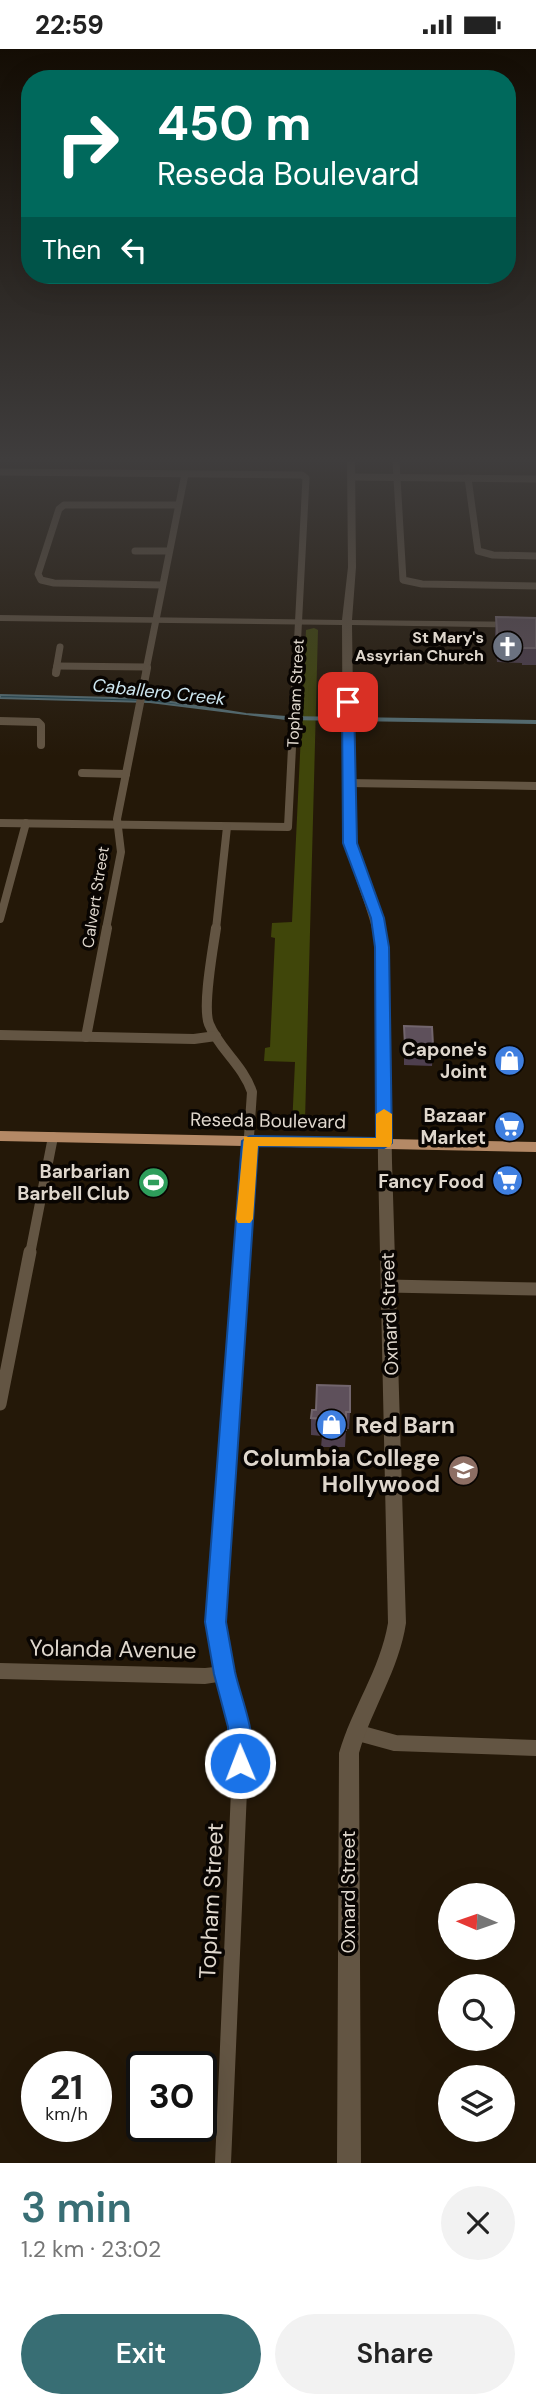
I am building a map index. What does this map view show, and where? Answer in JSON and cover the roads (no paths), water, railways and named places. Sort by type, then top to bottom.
[{"type":"main road","name":"Oxnard Street","points":[[349,2163],[348,1764],[355,1732],[386,1666],[396,1630],[382,947],[377,918],[350,843],[347,592],[352,560]]},
{"type":"main road","points":[[0,618],[536,625]]},
{"type":"main road","name":"Reseda Boulevard","points":[[0,1136],[536,1147]]},
{"type":"main road","name":"Yolanda Avenue","points":[[0,1671],[205,1676],[225,1674]]},
{"type":"street","points":[[43,560],[38,574],[41,580],[162,585]]},
{"type":"street","name":"Calvert Street","points":[[86,1037],[121,852],[116,825],[167,560]]},
{"type":"street","name":"Topham Street","points":[[227,827],[288,827],[302,560]]},
{"type":"street","points":[[402,560],[403,580],[406,583],[536,586]]},
{"type":"street","points":[[60,647],[57,669],[147,667]]},
{"type":"street","points":[[0,721],[38,722],[41,725],[41,745]]},
{"type":"street","points":[[82,773],[126,774]]},
{"type":"street","points":[[348,783],[536,786]]},
{"type":"street","points":[[0,823],[227,827],[206,1015],[216,1036],[194,1039],[0,1035]]},
{"type":"street","points":[[0,919],[26,823]]},
{"type":"street","name":"Topham Street","points":[[216,1036],[249,1077],[252,1092],[215,1622],[241,1744],[223,2163]]},
{"type":"street","points":[[0,1404],[53,1137]]},
{"type":"street","points":[[388,1286],[536,1289]]},
{"type":"street","points":[[355,1732],[387,1742],[405,1744],[536,1748]]},
{"type":"water","points":[[0,695],[152,699],[246,714],[150,702],[0,698]]},
{"type":"water","points":[[246,714],[536,721],[536,723],[286,719]]},
{"type":"place","name":"St Mary's Assyrian Church","points":[[507,646]]},
{"type":"place","name":"Capone's Joint","points":[[510,1060]]},
{"type":"place","name":"Bazaar Market","points":[[509,1126]]},
{"type":"place","name":"Fancy Food","points":[[507,1181]]},
{"type":"place","name":"Barbarian Barbell Club","points":[[153,1182]]},
{"type":"place","name":"Red Barn","points":[[332,1425]]},
{"type":"place","name":"Columbia College Hollywood","points":[[463,1471]]},
{"type":"water label","name":"Caballero Creek","points":[[159,692]]}]
